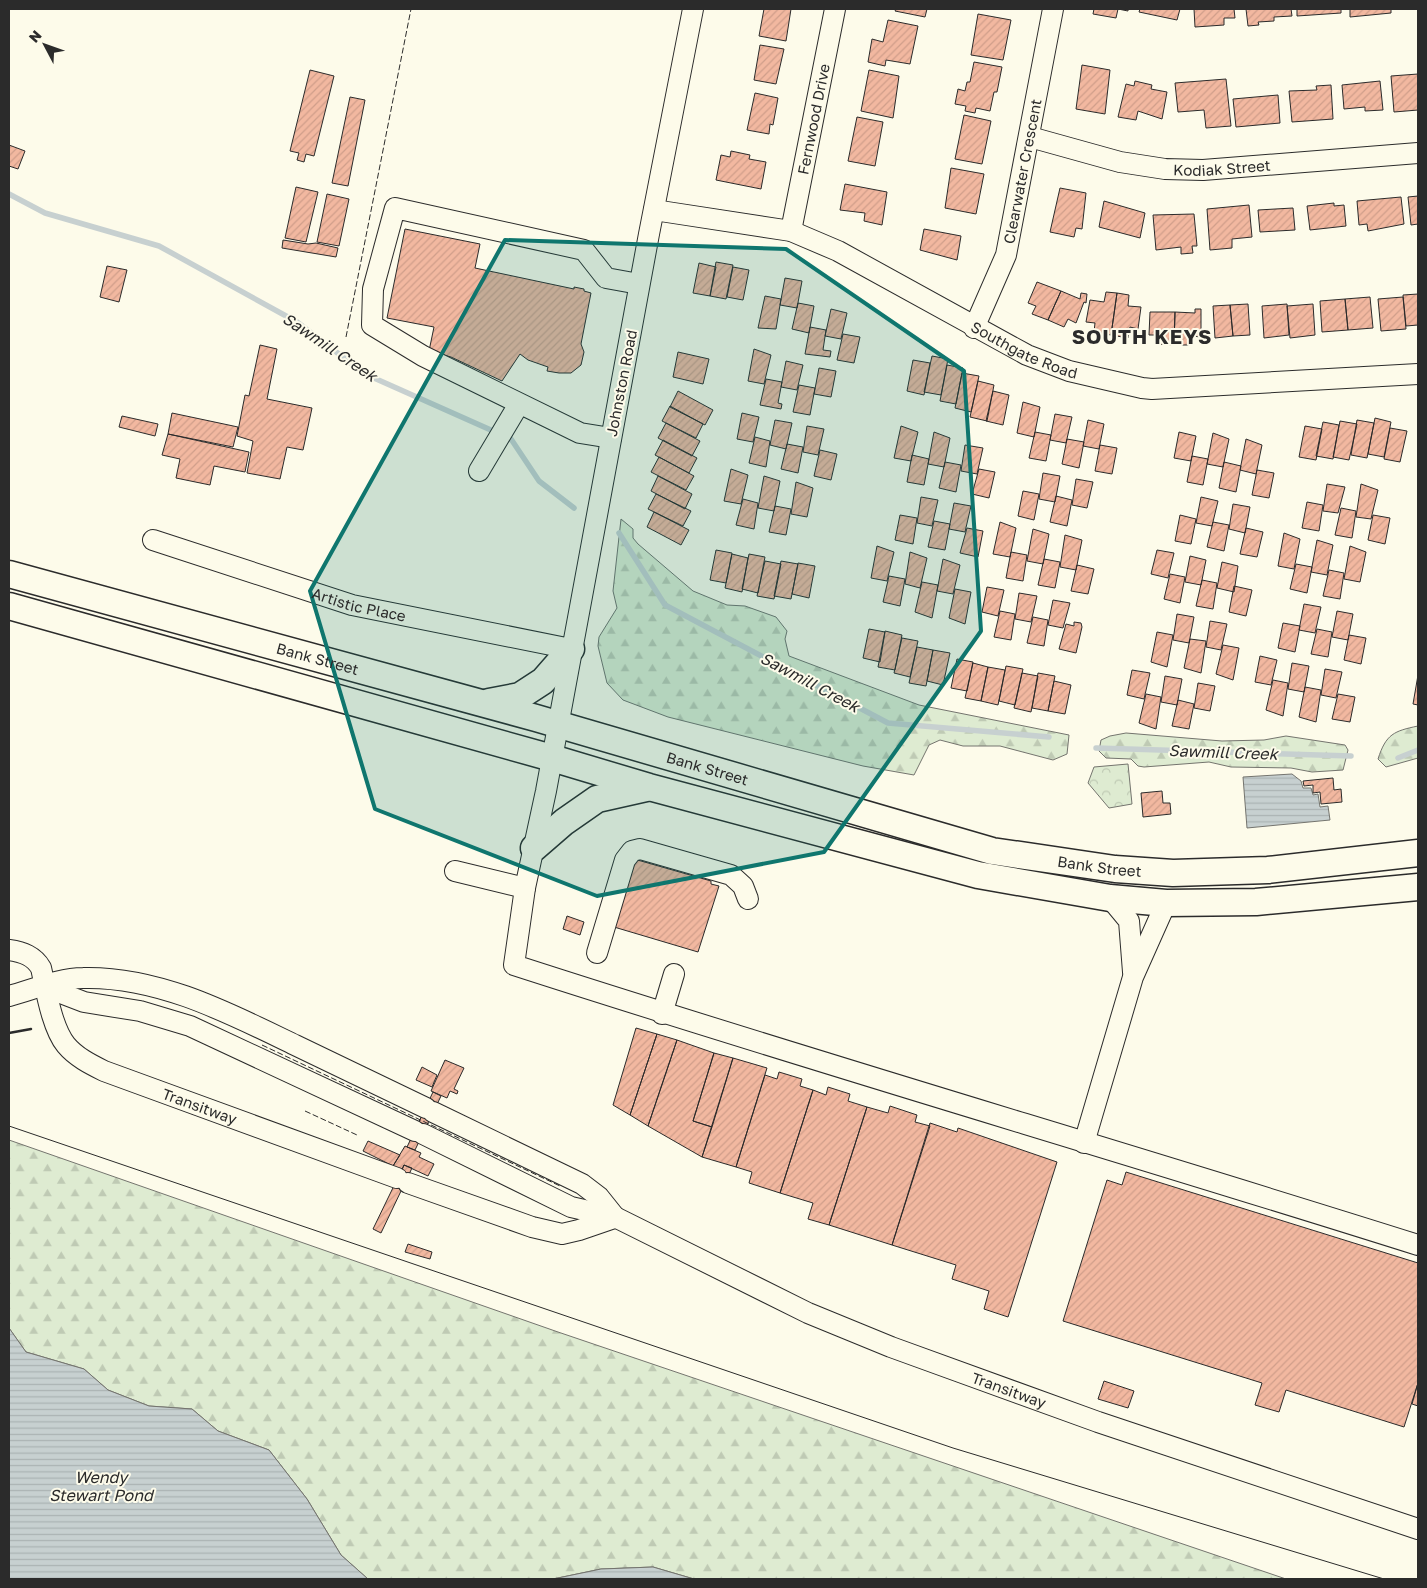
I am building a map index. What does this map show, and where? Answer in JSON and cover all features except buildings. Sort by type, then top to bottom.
[{"type":"main road","name":"Bank Street","points":[[9,574],[484,703],[992,850],[1115,869],[1173,873],[1268,870],[1418,853]]},
{"type":"main road","name":"Bank Street","points":[[9,606],[552,758],[649,788],[978,875],[1110,898],[1166,903],[1256,902],[1338,896],[1418,886]]},
{"type":"main road","points":[[484,703],[520,696],[543,681],[571,649]]},
{"type":"main road","points":[[534,848],[564,822],[597,799],[649,788]]},
{"type":"street","name":"Johnston Road","points":[[662,1014],[514,965],[525,888],[552,758],[693,9]]},
{"type":"street","name":"Fernwood Drive","points":[[791,231],[836,9]]},
{"type":"street","name":"Clearwater Crescent","points":[[974,328],[1006,255],[1030,137],[1052,9]]},
{"type":"street","name":"Kodiak Street","points":[[1030,137],[1120,162],[1165,169],[1203,170],[1418,153]]},
{"type":"street","points":[[611,438],[580,433],[423,356],[372,325],[373,289],[395,208],[584,250],[606,278],[640,284]]},
{"type":"street","name":"Southgate Road","points":[[654,210],[791,231],[838,251],[974,328],[1027,355],[1069,371],[1152,389],[1418,374]]},
{"type":"street","points":[[479,471],[519,404]]},
{"type":"street","name":"Artistic Place","points":[[153,540],[352,605],[571,649]]},
{"type":"street","points":[[597,953],[625,860],[632,851],[640,850],[731,876],[743,886],[748,900]]},
{"type":"street","points":[[455,871],[525,888]]},
{"type":"street","points":[[1110,898],[1129,921],[1133,977]]},
{"type":"street","points":[[1084,1143],[1133,977],[1166,903]]},
{"type":"street","points":[[9,950],[33,958],[42,968],[45,987]]},
{"type":"street","points":[[674,974],[662,1014],[1418,1245]]},
{"type":"street","name":"Transitway","points":[[9,996],[80,978],[96,978],[138,983],[187,997],[247,1022],[582,1184],[599,1197],[615,1217]]},
{"type":"street","name":"Transitway","points":[[45,987],[84,1002],[133,1009],[190,1026],[419,1132],[571,1207],[615,1217],[800,1309],[891,1347],[1098,1422],[1418,1529]]},
{"type":"street","name":"Transitway","points":[[45,987],[55,1023],[64,1044],[104,1071],[532,1227],[562,1234],[615,1217]]},
{"type":"highlighted area","points":[[505,240],[786,249],[964,371],[981,631],[824,852],[597,896],[375,809],[310,591]]},
{"type":"green space","points":[[621,519],[633,529],[633,538],[638,544],[693,591],[727,605],[745,606],[776,617],[787,631],[785,639],[789,656],[919,705],[1069,735],[1067,754],[1053,760],[1000,746],[963,746],[940,740],[929,745],[914,775],[863,766],[668,717],[623,700],[607,683],[598,646],[599,637],[617,608],[613,591]]},
{"type":"green space","points":[[1418,726],[1418,758],[1386,767],[1378,759],[1384,744],[1397,732]]},
{"type":"green space","points":[[1126,733],[1222,741],[1264,740],[1286,736],[1345,745],[1348,750],[1343,770],[1312,772],[1291,768],[1231,767],[1209,762],[1144,767],[1138,766],[1131,759],[1106,758],[1099,751],[1101,740]]},
{"type":"green space","points":[[1128,764],[1132,804],[1109,808],[1088,783],[1094,767]]},
{"type":"green space","points":[[9,1140],[558,1332],[1286,1579],[694,1579],[653,1567],[601,1569],[553,1579],[368,1579],[341,1555],[307,1499],[269,1450],[218,1431],[192,1409],[149,1406],[108,1390],[84,1369],[26,1352],[9,1328]]},
{"type":"water","points":[[1292,774],[1301,781],[1303,788],[1311,788],[1313,795],[1318,794],[1320,807],[1328,806],[1330,820],[1247,828],[1243,777]]},
{"type":"water","name":"Wendy Stewart Pond","points":[[9,1328],[26,1352],[84,1369],[108,1390],[149,1406],[192,1409],[218,1431],[269,1450],[307,1499],[341,1555],[368,1579],[9,1579]]},
{"type":"water","points":[[653,1567],[694,1579],[553,1579],[601,1569]]},
{"type":"waterway","name":"Sawmill Creek","points":[[9,194],[45,213],[159,246],[297,322],[365,374],[511,439],[539,481],[574,508]]},
{"type":"waterway","name":"Sawmill Creek","points":[[619,533],[665,605],[888,723],[1049,737]]},
{"type":"waterway","name":"Sawmill Creek","points":[[1096,748],[1351,756]]},
{"type":"waterway","name":"Sawmill Creek","points":[[1398,758],[1418,750]]},
{"type":"tram line","points":[[9,1126],[953,1448],[1384,1579]]},
{"type":"fence","points":[[346,337],[411,9]]},
{"type":"fence","points":[[262,1045],[560,1186]]},
{"type":"fence","points":[[305,1111],[357,1135]]},
{"type":"wall","points":[[9,1033],[31,1029]]},
{"type":"district","name":"SOUTH KEYS","points":[[1142,336]]}]
